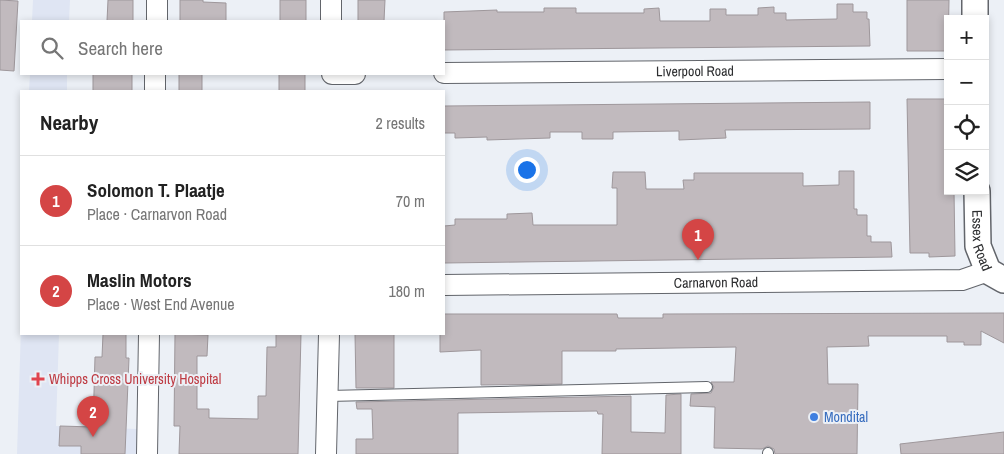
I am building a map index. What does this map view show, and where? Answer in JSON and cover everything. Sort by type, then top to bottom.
[{"type":"street","points":[[156,20],[157,0]]},
{"type":"street","points":[[331,0],[331,20]]},
{"type":"street","points":[[975,0],[975,15]]},
{"type":"street","name":"Liverpool Road","points":[[445,73],[944,69]]},
{"type":"street","points":[[155,75],[155,90]]},
{"type":"street","points":[[332,75],[332,90]]},
{"type":"street","name":"Essex Road","points":[[977,195],[978,246],[996,276]]},
{"type":"street","name":"Carnarvon Road","points":[[445,285],[962,280],[996,276]]},
{"type":"street","points":[[147,454],[149,335]]},
{"type":"street","points":[[326,454],[329,335]]},
{"type":"lane","points":[[328,396],[707,387]]},
{"type":"shaded area","points":[[33,0],[70,0],[69,20],[32,20]]},
{"type":"shaded area","points":[[30,75],[67,75],[67,90],[29,90]]},
{"type":"shaded area","points":[[21,335],[59,335],[56,426],[137,429],[137,454],[17,454]]},
{"type":"building","points":[[0,0],[18,1],[14,71],[0,70]]},
{"type":"building","points":[[108,0],[133,0],[133,20],[107,20]]},
{"type":"building","points":[[180,0],[226,3],[226,20],[180,20]]},
{"type":"building","points":[[280,0],[306,0],[306,20],[280,20]]},
{"type":"building","points":[[358,0],[385,0],[384,20],[358,20]]},
{"type":"building","points":[[907,0],[949,0],[949,15],[944,15],[944,51],[907,51]]},
{"type":"building","points":[[837,4],[853,4],[853,12],[867,12],[870,46],[445,50],[444,12],[497,10],[497,12],[544,12],[544,8],[576,8],[576,13],[644,13],[644,9],[659,8],[660,21],[710,21],[710,9],[726,9],[726,15],[758,15],[758,8],[774,7],[774,13],[786,13],[786,20],[837,19]]},
{"type":"building","points":[[93,75],[132,75],[132,90],[93,90]]},
{"type":"building","points":[[179,75],[202,75],[202,90],[179,90]]},
{"type":"building","points":[[279,75],[305,75],[305,90],[279,90]]},
{"type":"building","points":[[907,99],[944,99],[944,195],[954,195],[955,256],[929,257],[929,253],[910,253]]},
{"type":"building","points":[[870,102],[870,129],[725,130],[726,138],[679,140],[679,131],[613,132],[613,139],[582,139],[582,132],[550,132],[550,138],[487,140],[487,137],[455,138],[455,133],[445,133],[445,106]]},
{"type":"building","points":[[839,171],[854,171],[854,209],[857,209],[857,215],[867,215],[867,236],[871,236],[871,242],[891,242],[892,257],[445,263],[445,226],[455,225],[455,219],[507,219],[507,214],[532,213],[533,225],[617,225],[617,188],[612,188],[613,172],[645,172],[646,189],[684,189],[683,180],[694,180],[694,173],[803,173],[803,186],[839,185]]},
{"type":"building","points":[[1004,313],[1004,343],[981,331],[981,345],[947,342],[947,336],[868,336],[869,346],[827,347],[828,384],[858,384],[857,454],[775,454],[774,449],[768,446],[762,449],[714,448],[715,407],[690,406],[691,394],[711,393],[714,387],[711,382],[734,382],[736,347],[562,351],[562,384],[481,385],[481,350],[440,352],[440,335],[445,335],[445,314],[617,314],[618,318],[663,318],[663,314]]},
{"type":"building","points":[[103,335],[126,335],[126,358],[129,358],[125,454],[81,454],[81,446],[59,446],[60,426],[93,427],[95,357],[102,357]]},
{"type":"building","points":[[175,335],[208,335],[207,356],[197,356],[197,409],[209,409],[209,418],[258,419],[258,396],[266,396],[267,347],[276,347],[276,335],[301,335],[298,454],[179,454],[180,426],[174,426]]},
{"type":"building","points":[[355,335],[394,335],[394,388],[356,388]]},
{"type":"building","points":[[681,394],[681,454],[602,454],[603,414],[598,414],[597,411],[458,413],[458,454],[356,454],[356,439],[373,439],[372,409],[357,409],[356,402],[631,396],[631,432],[665,433],[666,395]]},
{"type":"building","points":[[1004,432],[1004,454],[901,454],[900,444]]},
{"type":"place","name":"Solomon T. Plaatje","points":[[698,260]]},
{"type":"place","name":"Whipps Cross University Hospital","points":[[38,379]]},
{"type":"place","name":"Mondital","points":[[814,417]]},
{"type":"place","name":"Maslin Motors","points":[[93,437]]}]
